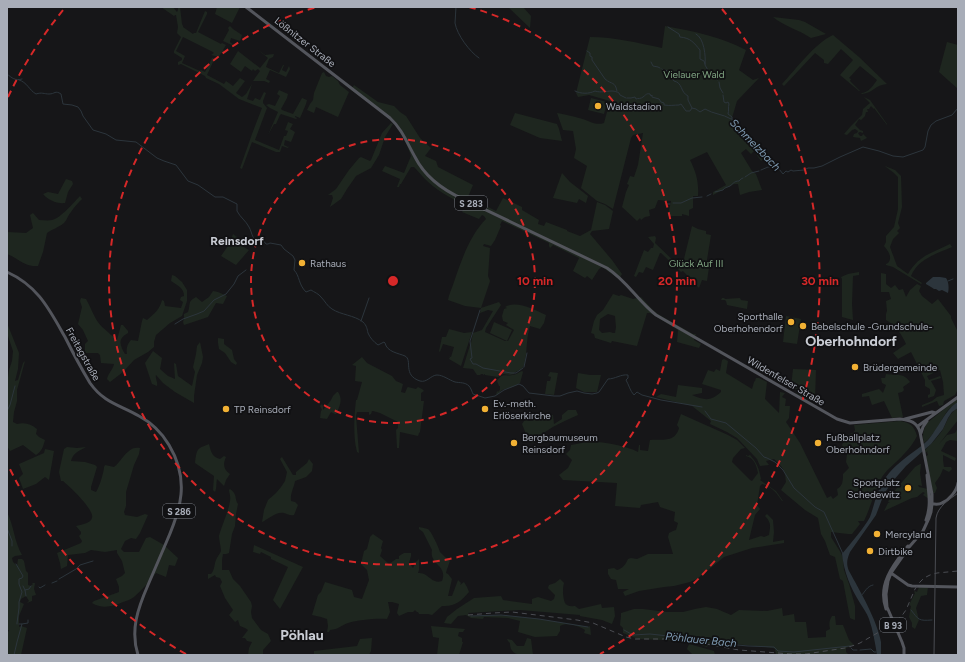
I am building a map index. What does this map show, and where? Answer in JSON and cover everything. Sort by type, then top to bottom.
[{"type":"main road","name":"Lößnitzer Straße","points":[[246,7],[394,122],[404,136],[414,157],[431,179],[438,185],[457,197],[607,268],[621,279],[652,312],[664,319]]},
{"type":"main road","name":"Freitagstraße","points":[[7,272],[26,283],[44,301],[90,383],[100,395],[111,403],[139,416],[155,427],[172,450],[178,465],[181,477],[182,496],[177,517],[142,599],[136,619],[134,639],[138,655]]},
{"type":"main road","name":"Wildenfelser Straße","points":[[664,319],[837,419],[850,423],[904,419],[910,420],[918,427],[921,437]]},
{"type":"main road","points":[[918,427],[958,397]]},
{"type":"main road","name":"S 283","points":[[904,419],[932,412],[936,413]]},
{"type":"main road","points":[[918,427],[936,413]]},
{"type":"main road","points":[[921,437],[923,427],[927,421]]},
{"type":"main road","name":"B 93","points":[[890,573],[923,530],[932,509],[932,494],[921,437]]},
{"type":"main road","points":[[933,504],[943,503],[956,492],[958,483]]},
{"type":"main road","name":"B 93","points":[[903,655],[901,643],[883,600],[884,586],[886,579],[922,527],[933,504]]},
{"type":"main road","points":[[890,573],[912,586],[958,587]]},
{"type":"green space","points":[[161,7],[173,7],[177,12],[178,7],[180,7],[183,27],[193,34],[196,33],[205,11],[207,12],[198,32],[226,45],[223,50],[225,52],[221,53],[219,57],[211,55],[214,53],[213,52],[183,37],[176,51],[185,56],[182,63],[205,72],[212,58],[216,59],[207,75],[224,84],[226,81],[233,86],[240,78],[245,81],[236,93],[242,97],[246,94],[252,84],[247,99],[253,101],[255,98],[260,100],[264,92],[266,93],[263,103],[267,108],[255,140],[279,150],[284,136],[286,136],[288,131],[285,130],[288,122],[293,124],[290,129],[295,132],[291,142],[285,140],[284,145],[289,146],[288,148],[282,146],[280,152],[276,152],[252,142],[242,169],[240,168],[262,108],[239,99],[219,84],[206,78],[205,76],[181,64],[178,65],[178,62],[182,60],[182,58],[174,53],[181,37],[177,33],[178,27],[176,15],[174,16]]},
{"type":"green space","points":[[217,7],[240,7],[232,23],[215,14]]},
{"type":"green space","points":[[508,7],[523,7],[531,16],[530,28]]},
{"type":"green space","points":[[773,17],[799,20],[826,34],[811,38]]},
{"type":"green space","points":[[230,26],[242,35],[240,41],[231,38],[230,42],[234,46],[223,41]]},
{"type":"green space","name":"Vielauer Wald","points":[[665,26],[717,38],[746,50],[739,70],[753,80],[759,78],[737,101],[732,118],[733,124],[740,132],[745,142],[749,141],[765,158],[761,161],[754,151],[751,154],[746,149],[741,153],[752,171],[756,174],[762,190],[740,195],[738,184],[734,184],[713,195],[713,192],[726,185],[707,152],[690,160],[697,177],[698,196],[693,196],[693,208],[689,210],[689,216],[682,214],[682,216],[668,216],[671,201],[658,200],[655,208],[649,210],[650,216],[641,220],[640,218],[637,221],[622,207],[629,185],[627,184],[630,176],[634,177],[638,165],[643,133],[633,135],[631,138],[613,209],[597,201],[581,188],[587,166],[574,158],[576,149],[573,131],[563,130],[557,113],[595,123],[604,123],[610,101],[589,95],[578,97],[576,93],[590,37],[617,39],[662,48]]},
{"type":"green space","points":[[833,35],[887,84],[862,94],[861,93],[870,89],[877,80],[860,66],[849,78],[859,91],[840,75],[853,60],[841,49],[828,64],[824,63],[824,60],[815,53],[784,86],[782,84],[819,44]]},
{"type":"green space","points":[[947,42],[958,45],[958,89],[939,72]]},
{"type":"green space","points":[[257,49],[265,55],[274,54],[273,57],[269,59],[266,67],[279,73],[283,65],[282,70],[286,72],[289,66],[290,69],[286,77],[270,70],[266,79],[270,81],[269,83],[264,81],[253,81],[260,71],[258,69],[255,71],[253,69],[252,71],[245,66],[241,72],[230,64],[238,51],[260,68],[268,58]]},
{"type":"green space","points":[[324,72],[326,76],[332,76],[349,92],[338,117],[316,107],[314,113],[307,110],[313,100],[314,93],[322,73]]},
{"type":"green space","points":[[354,85],[378,102],[394,106],[406,116],[420,138],[431,148],[425,156],[436,161],[438,167],[473,185],[468,197],[496,211],[503,198],[522,207],[522,210],[539,220],[538,224],[544,226],[546,222],[580,236],[591,230],[597,202],[605,205],[613,211],[609,229],[592,231],[590,234],[622,274],[619,279],[602,267],[592,280],[587,276],[585,278],[573,271],[579,258],[553,245],[550,248],[549,243],[502,221],[495,240],[491,246],[484,244],[483,246],[490,248],[488,276],[490,281],[481,308],[465,306],[448,300],[471,240],[480,225],[486,219],[482,215],[479,219],[462,212],[465,205],[434,187],[414,167],[411,167],[399,187],[397,187],[400,179],[382,171],[385,166],[404,173],[411,156],[406,143],[398,128],[388,118],[351,90]]},
{"type":"green space","points":[[279,90],[288,94],[281,109],[293,114],[302,98],[307,100],[300,118],[295,116],[297,118],[296,119],[281,114],[268,135],[278,112],[266,105],[269,104],[275,106],[280,96],[277,94]]},
{"type":"green space","points":[[864,97],[870,100],[887,125],[871,106],[867,109],[868,112],[866,112],[865,116],[861,120],[859,119],[855,125],[863,131],[863,133],[858,133],[860,136],[863,134],[867,138],[861,141],[860,138],[853,137],[858,131],[855,129],[847,135],[844,134],[862,115],[863,109],[870,103]]},
{"type":"green space","name":"Waldstadion","points":[[591,98],[607,102],[604,114],[588,110]]},
{"type":"green space","points":[[515,113],[557,124],[562,141],[540,138],[510,125]]},
{"type":"green space","points":[[391,123],[393,124],[385,137],[379,155],[371,168],[356,176],[341,199],[330,207],[333,198],[332,195],[328,195],[336,189],[359,158],[361,157],[370,161],[371,160],[382,133]]},
{"type":"green space","points":[[885,166],[895,170],[901,176],[902,207],[898,223],[900,228],[897,231],[899,233],[893,239],[890,247],[897,266],[908,274],[912,268],[926,255],[950,244],[952,247],[928,258],[918,265],[911,276],[922,283],[921,284],[893,267],[886,265],[890,259],[890,256],[884,246],[886,236],[894,227],[898,209],[898,177]]},
{"type":"green space","points":[[562,173],[570,182],[588,196],[586,203],[579,199],[577,203],[553,198]]},
{"type":"green space","points":[[66,179],[72,181],[73,184],[68,192],[65,203],[53,201],[43,194],[48,192],[58,194]]},
{"type":"green space","points":[[80,196],[82,199],[73,208],[64,223],[47,233],[38,266],[28,265],[7,254],[7,232],[26,233],[33,228],[30,215],[33,213],[39,220],[56,219]]},
{"type":"green space","name":"Glück Auf III","points":[[692,226],[706,231],[706,234],[711,235],[707,260],[710,261],[707,281],[702,280],[699,288],[683,271],[681,272],[661,253],[653,270],[646,267],[643,273],[639,272],[636,277],[634,276],[644,250],[648,252],[651,248],[653,248],[654,244],[648,237],[655,236],[655,243],[681,268]]},
{"type":"green space","points":[[233,234],[241,240],[240,245],[249,250],[236,265],[221,256],[230,243]]},
{"type":"green space","points":[[859,272],[859,275],[853,276],[853,320],[842,317],[841,277]]},
{"type":"green space","points":[[881,273],[886,274],[886,284],[891,288],[895,285],[899,290],[903,289],[906,297],[910,290],[917,284],[921,286],[919,291],[922,296],[932,304],[938,299],[951,316],[958,332],[958,389],[955,395],[944,401],[943,405],[939,406],[937,401],[922,407],[922,405],[944,395],[940,370],[927,376],[929,380],[940,376],[941,378],[931,381],[936,390],[934,396],[928,398],[930,389],[925,386],[925,380],[911,352],[898,359],[893,353],[906,344],[898,330],[886,320],[886,301],[891,299],[889,292],[881,292]]},
{"type":"green space","points":[[172,275],[182,282],[187,290],[187,301],[182,316],[170,323],[156,335],[154,347],[134,360],[123,372],[110,382],[107,379],[114,364],[101,363],[100,355],[98,353],[85,353],[85,344],[88,341],[83,330],[78,324],[82,307],[80,301],[81,298],[86,299],[97,321],[114,337],[114,340],[117,340],[121,325],[123,325],[128,331],[120,342],[125,354],[127,354],[127,347],[131,340],[138,341],[143,318],[147,320],[152,316],[158,309],[162,300],[164,301],[165,306],[181,308],[183,302],[180,300],[181,297],[184,296],[184,293],[180,287],[171,281]]},
{"type":"green space","points":[[213,291],[227,296],[223,304],[216,303],[208,317],[184,325],[184,314],[188,312],[191,300],[196,297],[202,302],[209,297]]},
{"type":"green space","points":[[613,294],[633,299],[641,297],[658,314],[693,334],[696,334],[694,340],[701,344],[699,348],[677,342],[678,330],[650,313],[647,313],[637,346],[612,341],[611,343],[595,338],[594,334],[591,333],[594,321],[597,315],[603,310]],"holes":[[[608,314],[615,316],[615,333],[602,333],[599,330],[600,319]]]},
{"type":"green space","points":[[722,298],[740,298],[741,300],[748,301],[747,309],[727,305],[725,300],[721,300]]},
{"type":"green space","points":[[499,302],[501,305],[485,332],[505,341],[508,341],[514,330],[506,325],[508,323],[503,321],[502,316],[504,309],[507,308],[505,307],[509,305],[520,305],[546,315],[544,323],[540,329],[530,326],[524,365],[514,374],[503,374],[498,377],[485,374],[477,375],[473,369],[463,368],[470,345],[471,348],[473,333],[482,330],[493,311],[488,310],[480,313],[481,308]]},
{"type":"green space","points":[[786,316],[801,319],[797,344],[783,342]]},
{"type":"green space","points":[[494,322],[512,330],[507,341],[490,333]]},
{"type":"green space","points":[[7,323],[19,353],[18,369],[15,381],[18,380],[25,361],[17,390],[17,401],[13,422],[17,424],[25,423],[32,426],[37,429],[36,434],[45,440],[42,449],[36,455],[23,445],[10,451],[7,446],[7,384],[13,351],[7,333]]},
{"type":"green space","points":[[449,329],[464,333],[472,332],[461,366],[449,359],[450,357],[448,356],[451,357],[454,347],[443,344],[440,352],[439,351],[442,337],[446,337]]},
{"type":"green space","points":[[218,338],[224,339],[224,344],[232,350],[234,359],[237,363],[236,365],[231,362],[225,353],[219,349]]},
{"type":"green space","points":[[200,342],[203,357],[197,375],[194,403],[175,392],[163,383],[156,375],[157,386],[152,384],[145,363],[153,351],[162,358],[160,369],[168,376],[175,379],[174,363],[176,364],[178,376],[192,386],[195,372],[193,367],[197,346]]},
{"type":"green space","points":[[362,357],[367,363],[392,376],[396,381],[403,384],[401,392],[405,393],[408,387],[416,389],[418,387],[424,391],[421,393],[421,401],[424,401],[420,432],[418,436],[400,432],[399,448],[397,448],[396,430],[398,428],[398,422],[373,411],[369,415],[369,412],[357,412],[359,453],[357,452],[354,433],[355,413],[356,400],[362,382],[355,381],[356,366],[352,365]]},
{"type":"green space","points":[[724,359],[728,361],[726,373],[752,389],[756,378],[767,382],[765,399],[779,413],[780,392],[785,393],[782,397],[786,399],[785,406],[790,406],[789,418],[786,422],[800,443],[827,498],[831,496],[833,499],[838,495],[837,489],[842,485],[843,474],[849,468],[846,462],[847,454],[842,445],[846,436],[854,432],[854,425],[900,421],[909,424],[915,430],[917,436],[913,443],[882,477],[864,521],[858,521],[860,524],[852,534],[831,532],[831,537],[843,558],[844,570],[855,606],[855,620],[850,618],[843,581],[840,579],[835,557],[830,555],[821,534],[818,518],[805,510],[781,490],[786,482],[784,471],[780,465],[774,459],[766,461],[769,465],[760,466],[757,459],[737,438],[710,424],[711,421],[692,406],[656,397],[661,394],[676,397],[678,385],[702,388],[702,393],[692,395],[700,398],[710,399],[714,397],[721,392],[721,390],[702,384],[708,370],[714,372],[716,369],[720,371],[722,360]]},
{"type":"green space","points":[[793,369],[816,370],[815,399],[804,393],[801,397],[796,394],[798,390],[791,387]]},
{"type":"green space","points":[[522,371],[520,383],[502,390],[496,395],[497,391],[498,392],[500,390],[500,386],[497,381],[501,377],[504,375],[515,375]]},
{"type":"green space","points":[[550,372],[558,373],[554,395],[545,394],[547,381],[550,381],[551,377],[548,376]]},
{"type":"green space","points":[[578,373],[601,375],[597,392],[584,392],[576,388]]},
{"type":"green space","points":[[886,374],[905,377],[910,382],[903,387],[904,390],[902,392],[898,393],[903,417],[892,418],[884,401],[872,405],[869,396],[862,397],[862,394],[879,389],[883,393],[886,385],[882,383],[881,378],[885,378]]},
{"type":"green space","points":[[337,392],[340,395],[341,400],[336,414],[331,412],[327,419],[320,418],[322,410],[320,406],[322,404],[323,410]]},
{"type":"green space","points":[[958,398],[958,402],[948,410],[934,432],[924,443],[923,433],[927,423]]},
{"type":"green space","points":[[958,408],[958,420],[939,444],[947,435],[955,433],[958,428],[958,441],[950,440],[946,442],[941,451],[956,458],[955,461],[943,455],[944,467],[951,467],[952,469],[949,472],[943,469],[935,483],[937,488],[935,493],[933,493],[926,458],[928,451],[925,453],[925,450],[936,439],[942,431],[948,418]]},
{"type":"green space","points":[[568,410],[576,410],[578,415],[549,429],[535,442],[531,443],[534,437],[526,434],[522,424],[526,418],[530,418],[537,413],[553,415],[554,424],[562,419],[562,415]]},
{"type":"green space","points":[[681,414],[728,435],[737,440],[745,448],[741,449],[733,458],[732,462],[752,481],[758,473],[754,462],[751,458],[746,456],[750,455],[757,466],[760,480],[776,491],[783,501],[769,487],[762,484],[760,486],[757,505],[760,509],[755,515],[749,540],[769,535],[770,523],[765,516],[767,514],[773,520],[773,542],[784,540],[784,543],[752,548],[724,557],[697,579],[690,582],[639,591],[625,596],[623,592],[629,589],[618,589],[616,580],[611,579],[608,574],[608,569],[614,568],[617,570],[624,566],[628,559],[637,559],[648,554],[673,554],[668,537],[669,533],[676,530],[678,523],[674,521],[675,512],[660,507],[658,502],[641,505],[640,508],[615,506],[617,483],[563,480],[559,475],[568,468],[572,460],[566,454],[570,450],[571,445],[587,442],[599,442],[620,446],[638,452],[640,445],[640,450],[648,451],[650,440],[668,439],[677,433],[679,428],[677,425]]},
{"type":"green space","points":[[209,444],[211,452],[215,457],[220,459],[224,456],[226,457],[224,466],[230,474],[224,486],[217,479],[215,492],[213,490],[214,476],[195,463],[198,450]]},
{"type":"green space","points":[[67,447],[86,447],[75,454],[71,461],[85,462],[97,467],[91,487],[91,490],[96,492],[99,487],[105,465],[114,467],[129,451],[140,448],[126,492],[126,506],[124,512],[125,515],[137,517],[145,514],[148,515],[136,539],[131,538],[125,541],[121,549],[124,552],[139,552],[146,538],[150,537],[164,545],[178,558],[175,566],[169,565],[166,577],[156,573],[134,597],[127,601],[107,607],[92,603],[119,592],[116,579],[125,573],[117,550],[105,552],[91,550],[85,553],[68,555],[67,566],[61,569],[57,553],[81,543],[82,541],[79,536],[81,532],[76,526],[88,522],[92,518],[90,510],[81,498],[63,481],[61,481],[59,472],[64,449]]},
{"type":"green space","points":[[45,449],[54,451],[49,480],[45,477],[36,484],[23,489],[19,478],[23,474],[19,464],[44,453]]},
{"type":"green space","points":[[282,457],[293,475],[296,475],[296,472],[307,463],[309,459],[313,464],[312,471],[306,477],[295,481],[291,501],[298,505],[294,515],[278,513],[262,522],[264,510],[268,500],[276,493],[285,481],[287,472],[280,459]]},
{"type":"green space","points":[[920,464],[922,486],[918,485],[919,487],[928,489],[929,499],[923,495],[925,493],[923,492],[917,497],[884,511],[890,502],[888,502],[891,495],[915,467]]},
{"type":"green space","points":[[230,489],[234,493],[238,504],[229,553],[223,554],[222,570],[229,570],[233,579],[251,602],[252,618],[261,630],[268,634],[271,641],[263,650],[263,655],[248,655],[252,642],[242,638],[248,630],[240,626],[238,620],[235,622],[229,615],[233,610],[225,598],[220,586],[222,582],[220,578],[216,577],[215,575],[208,579],[208,574],[211,574],[214,569],[216,559],[221,551],[219,536],[230,500]]},
{"type":"green space","points":[[7,512],[22,555],[12,558],[13,562],[17,566],[18,559],[22,559],[28,573],[28,585],[31,586],[33,584],[32,583],[35,583],[34,589],[36,595],[32,596],[32,601],[27,603],[29,601],[26,596],[21,599],[20,602],[24,604],[19,616],[19,627],[21,626],[27,628],[21,655],[7,655],[7,634],[9,630],[7,630]]},
{"type":"green space","points":[[419,527],[429,530],[440,552],[446,558],[450,559],[446,573],[452,579],[448,596],[452,596],[458,580],[461,583],[460,585],[464,582],[469,592],[457,603],[451,606],[442,606],[432,615],[419,614],[415,610],[399,616],[397,613],[399,604],[388,602],[390,612],[387,619],[372,619],[352,622],[327,632],[327,619],[312,615],[318,595],[321,592],[325,582],[352,590],[354,597],[362,599],[369,580],[367,570],[361,564],[364,551],[367,549],[370,537],[373,534],[383,541],[380,556],[389,564],[396,559],[399,559],[399,556],[404,553],[411,553],[409,563],[413,568],[419,559],[418,573],[422,573],[437,582],[442,581],[443,572],[433,559],[432,550]]},
{"type":"green space","points":[[254,545],[303,567],[280,609],[273,600],[288,567],[271,559],[271,557],[261,552],[260,554],[253,552]]},
{"type":"green space","points":[[560,579],[564,583],[563,596],[567,605],[575,606],[579,609],[601,604],[602,608],[614,607],[615,616],[612,624],[580,615],[520,610],[468,613],[471,616],[501,615],[539,619],[588,627],[590,626],[591,635],[584,633],[585,630],[579,627],[566,624],[560,626],[560,631],[557,636],[535,637],[518,632],[520,621],[508,618],[484,617],[483,619],[471,618],[466,615],[458,616],[451,624],[444,623],[447,617],[474,598],[501,596],[503,600],[532,604],[532,599],[538,597],[551,601],[554,599],[555,595],[548,588],[549,585]]},
{"type":"green space","points":[[919,587],[928,587],[927,595],[921,596],[916,608],[919,620],[915,629],[912,627],[909,617],[911,606],[909,605],[915,593],[914,592],[917,592]]},
{"type":"green space","points":[[706,607],[717,609],[731,615],[739,610],[767,611],[782,608],[783,616],[794,614],[795,622],[806,622],[808,638],[826,637],[826,631],[830,629],[830,619],[832,616],[835,616],[836,625],[843,625],[849,640],[854,645],[846,648],[846,652],[848,654],[858,655],[776,655],[775,649],[773,648],[726,643],[708,645],[707,647],[686,641],[638,639],[623,633],[623,628],[620,625],[621,613],[634,609],[683,612]]},
{"type":"green space","points":[[431,626],[465,629],[463,632],[459,632],[458,636],[462,638],[463,642],[459,655],[437,655],[439,638],[433,637]]},
{"type":"green space","points":[[372,638],[371,651],[369,655],[314,655],[314,651],[357,646],[360,639]]},
{"type":"green space","points":[[527,638],[531,639],[533,655],[521,655],[515,653],[512,651],[510,643],[507,639],[512,640],[517,646],[524,646]]},
{"type":"green space","points":[[689,644],[714,651],[715,655],[693,655],[687,649]]},
{"type":"shaded area","points":[[933,277],[946,278],[948,281],[948,293],[942,290],[939,291],[934,289],[926,284]]},
{"type":"shaded area","points":[[958,402],[958,408],[952,412],[943,429],[931,444],[906,466],[892,482],[884,494],[876,515],[848,557],[847,564],[849,571],[868,606],[879,633],[881,655],[877,655],[869,619],[850,585],[844,567],[842,554],[868,521],[878,491],[886,477],[900,462],[928,440],[946,414]]},
{"type":"waterway","points":[[456,7],[455,23],[458,33],[468,47],[479,58]]},
{"type":"waterway","points":[[668,27],[679,34],[680,37],[687,38],[694,43],[700,50],[700,59],[704,61],[705,64]]},
{"type":"waterway","points":[[696,34],[703,43],[705,65],[709,73],[713,74],[712,75],[717,80]]},
{"type":"waterway","points":[[587,51],[590,53],[592,60],[605,79],[614,84],[617,91]]},
{"type":"waterway","points":[[651,62],[653,66],[660,68]]},
{"type":"waterway","points":[[662,69],[664,71],[666,70],[671,75]]},
{"type":"waterway","points":[[7,74],[12,78],[22,79]]},
{"type":"waterway","points":[[671,77],[679,84],[688,96],[688,100],[692,108]]},
{"type":"waterway","points":[[19,80],[24,82],[36,94],[51,94],[56,92],[61,94],[63,104],[78,107],[93,130],[106,134],[116,140],[136,142],[157,158],[176,165],[188,181],[198,185],[215,197],[223,197],[237,204],[237,211],[248,225],[255,240],[261,242],[263,240],[266,244],[270,243],[281,245],[293,256],[295,260],[294,270],[306,292],[311,290],[318,294],[332,309],[363,322],[370,337],[378,345],[384,342],[390,350],[407,358],[409,372],[420,381],[425,381],[435,375],[439,375],[455,382],[466,384],[470,387],[473,394],[485,398],[495,396],[504,390],[519,384],[529,393],[560,396],[577,391],[592,394],[597,393],[608,379],[628,375],[626,380],[631,392],[634,395],[637,392],[642,395],[661,400],[702,407]]},
{"type":"waterway","points":[[719,82],[723,93]]},
{"type":"waterway","name":"Schmelzbach","points":[[575,91],[580,93],[614,91],[626,98]]},
{"type":"waterway","name":"Schmelzbach","points":[[627,98],[642,98],[647,94],[650,94],[652,97],[659,99],[664,103],[664,105],[681,104],[686,111],[690,111],[692,108],[700,112],[705,109],[732,119],[743,134],[746,134],[750,142],[756,147],[761,148],[760,151],[775,164],[783,174],[786,171],[804,170],[822,166],[863,147],[893,156],[903,157],[923,150],[931,125],[936,121],[952,115],[958,108]]},
{"type":"waterway","points":[[723,95],[724,102],[728,102],[729,104],[728,114],[732,117],[732,119]]},
{"type":"waterway","points":[[761,170],[775,166]]},
{"type":"waterway","points":[[745,177],[751,173],[759,171]]},
{"type":"waterway","points":[[715,192],[723,190],[743,178]]},
{"type":"waterway","points":[[707,196],[711,194]]},
{"type":"waterway","points":[[673,203],[681,203],[692,198],[702,197]]},
{"type":"waterway","points":[[175,324],[183,319],[204,311],[214,300],[226,294],[238,276],[246,270]]},
{"type":"waterway","points":[[948,281],[953,279]]},
{"type":"waterway","points":[[361,321],[369,298]]},
{"type":"waterway","points":[[480,310],[470,341],[472,358],[470,359],[473,364],[483,368],[511,373],[516,373],[523,368]]},
{"type":"waterway","points":[[524,367],[527,353]]},
{"type":"waterway","points":[[7,411],[15,386]]},
{"type":"waterway","points":[[705,411],[711,419],[726,423],[756,448],[764,457],[775,462],[783,470],[794,488],[815,507],[824,512],[843,554]]},
{"type":"waterway","points":[[7,528],[12,541],[12,546]]},
{"type":"waterway","points":[[59,579],[80,565],[93,561]]},
{"type":"waterway","points":[[16,564],[23,576],[19,579],[22,592],[19,602],[17,624]]},
{"type":"waterway","points":[[52,583],[57,581]]},
{"type":"waterway","points":[[39,587],[40,588],[45,585]]},
{"type":"waterway","points":[[861,596],[873,585]]},
{"type":"waterway","points":[[23,586],[26,596]]},
{"type":"waterway","points":[[25,590],[29,589],[31,586]]},
{"type":"waterway","points":[[911,610],[919,619],[932,620]]},
{"type":"waterway","name":"Pöhlauer Bach","points":[[471,616],[501,615],[539,619],[588,627]]},
{"type":"waterway","points":[[22,624],[28,623],[28,620]]},
{"type":"waterway","points":[[13,655],[22,624],[19,624]]},
{"type":"waterway","name":"Pöhlauer Bach","points":[[624,630],[633,635],[650,634],[714,641],[727,644],[774,647],[778,651],[794,652],[850,646]]},
{"type":"waterway","name":"Pöhlauer Bach","points":[[851,648],[853,650],[857,650]]},
{"type":"waterway","name":"Pöhlauer Bach","points":[[860,650],[871,649],[876,652]]},
{"type":"tram line","points":[[934,655],[936,518],[941,507],[958,493]]},
{"type":"railway","points":[[468,615],[512,612],[593,623],[626,637],[635,639],[684,640],[739,650],[806,654],[845,648],[860,643],[886,628],[901,617],[906,610],[915,589],[924,578],[937,573],[958,571]]},
{"type":"place","name":"Waldstadion","points":[[598,106]]},
{"type":"place","name":"Rathaus","points":[[302,263]]},
{"type":"place","name":"Sporthalle Oberhohendorf","points":[[791,322]]},
{"type":"place","name":"Bebelschule -Grundschule-","points":[[803,326]]},
{"type":"place","name":"Brüdergemeinde","points":[[855,367]]},
{"type":"place","name":"TP Reinsdorf","points":[[226,409]]},
{"type":"place","name":"Ev.-meth. Erlöserkirche","points":[[485,409]]},
{"type":"place","name":"Bergbaumuseum Reinsdorf","points":[[514,443]]},
{"type":"place","name":"Fußballplatz Oberhohndorf","points":[[818,443]]},
{"type":"place","name":"Sportplatz Schedewitz","points":[[908,488]]},
{"type":"place","name":"Mercyland","points":[[877,534]]},
{"type":"place","name":"Dirtbike","points":[[870,551]]},
{"type":"district","name":"Reinsdorf","points":[[237,241]]},
{"type":"district","name":"Oberhohndorf","points":[[851,341]]},
{"type":"district","name":"Pöhlau","points":[[302,635]]}]
